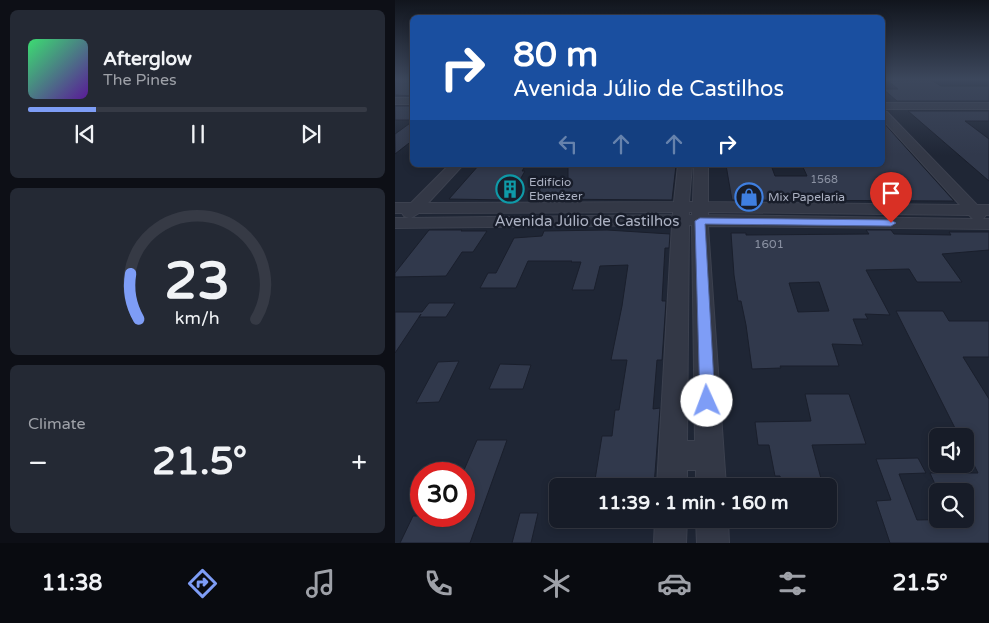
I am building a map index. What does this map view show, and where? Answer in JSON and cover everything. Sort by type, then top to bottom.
[{"type":"street","points":[[885,105],[900,104]]},
{"type":"street","points":[[885,105],[989,106]]},
{"type":"street","points":[[395,107],[410,107]]},
{"type":"street","points":[[885,107],[901,127],[986,214]]},
{"type":"street","points":[[901,127],[969,187]]},
{"type":"street","points":[[399,216],[441,167]]},
{"type":"street","points":[[399,216],[454,167]]},
{"type":"street","points":[[672,478],[679,290],[691,214],[693,168]]},
{"type":"street","points":[[468,222],[478,208]]},
{"type":"street","name":"Avenida Júlio de Castilhos","points":[[399,216],[478,208],[606,214],[986,214]]},
{"type":"street","name":"Avenida Júlio de Castilhos","points":[[399,216],[468,222],[606,214]]},
{"type":"street","points":[[691,214],[703,290],[710,478]]},
{"type":"street","points":[[679,290],[703,290]]},
{"type":"street","points":[[673,455],[709,456]]},
{"type":"street","points":[[670,543],[671,528]]},
{"type":"street","points":[[712,528],[713,543]]},
{"type":"building","points":[[395,106],[410,106],[410,120],[395,120]]},
{"type":"building","points":[[908,111],[989,111],[989,121],[965,121],[989,139],[989,181]]},
{"type":"building","points":[[410,123],[410,142],[395,154],[395,134]]},
{"type":"building","points":[[885,124],[954,201],[732,200],[726,167],[772,167],[775,176],[807,176],[803,167],[885,167]]},
{"type":"building","points":[[477,167],[525,167],[522,171],[525,171],[507,200],[449,199]]},
{"type":"building","points":[[568,167],[676,167],[672,200],[535,199],[545,179],[568,179]]},
{"type":"building","points":[[429,230],[487,231],[473,252],[462,252],[446,276],[395,277],[395,273]]},
{"type":"building","points":[[607,230],[670,234],[669,248],[665,248],[662,301],[666,301],[662,360],[657,360],[653,409],[660,408],[655,478],[595,478],[602,436],[612,436],[615,410],[619,410],[627,360],[611,360],[628,265],[600,266],[594,290],[572,290],[581,262],[572,261],[528,261],[516,288],[480,288],[488,273],[496,273],[514,238],[542,236],[544,231]]},
{"type":"building","points":[[866,230],[891,230],[894,234],[951,235],[949,232],[989,232],[989,250],[942,254],[962,282],[917,282],[909,269],[866,270],[890,315],[865,314],[868,319],[853,319],[863,345],[832,344],[839,366],[780,366],[781,368],[752,369],[746,325],[741,301],[738,301],[731,233],[746,233],[746,235],[869,234]],"holes":[[[819,282],[829,311],[798,312],[789,283]]]},
{"type":"building","points":[[429,303],[455,303],[446,317],[419,317],[395,353],[395,312],[422,312]]},
{"type":"building","points":[[896,311],[943,311],[949,321],[989,321],[989,357],[963,357],[989,399],[989,543],[890,543],[876,501],[891,500],[876,459],[918,458],[926,473],[899,474],[917,520],[929,520],[929,528],[974,528],[974,483],[934,483],[930,473],[978,473],[974,465],[974,428],[955,428]]},
{"type":"building","points":[[459,361],[439,402],[416,403],[438,362]]},
{"type":"building","points":[[500,364],[531,365],[523,389],[489,389]]},
{"type":"building","points":[[805,394],[849,394],[866,444],[812,445],[821,478],[780,478],[780,476],[775,476],[769,445],[758,445],[755,422],[811,421]]},
{"type":"building","points":[[477,440],[507,440],[470,543],[400,543],[410,522],[410,527],[475,527],[475,462],[467,462]]},
{"type":"building","points":[[520,513],[538,513],[531,543],[512,543]]},
{"type":"place","name":"Edifício Ebenézer","points":[[510,189]]},
{"type":"place","name":"Mix Papelaria","points":[[749,197]]},
{"type":"route","points":[[707,401],[700,221],[891,223]]}]
